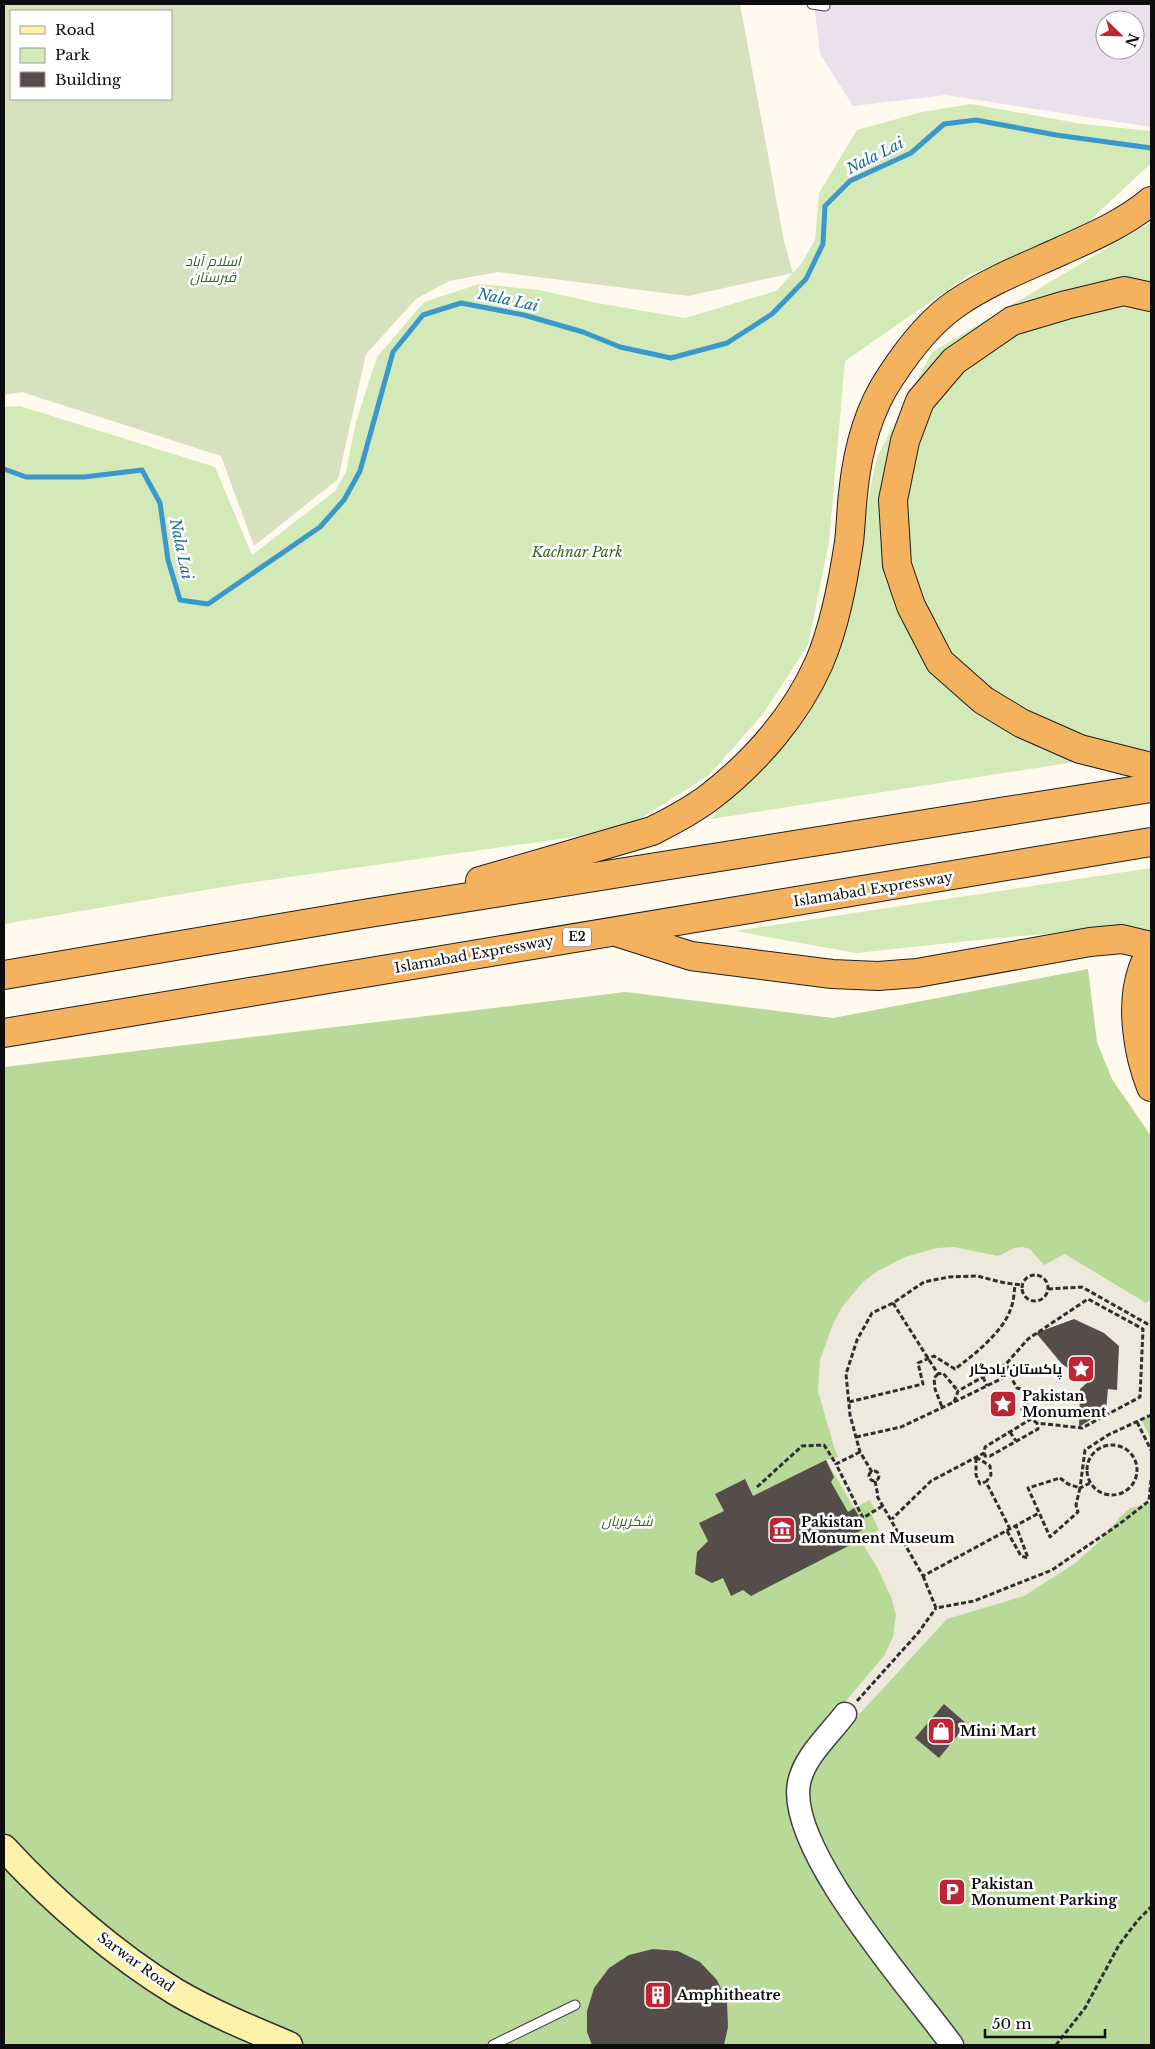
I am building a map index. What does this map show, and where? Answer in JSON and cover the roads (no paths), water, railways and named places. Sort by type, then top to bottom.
[{"type":"highway","points":[[369,913],[652,831],[674,820],[710,797],[735,775],[791,714],[820,661],[837,606],[844,574],[849,540],[852,495],[864,433],[889,378],[938,318],[957,303],[988,284],[1121,222],[1151,201]]},
{"type":"highway","points":[[1151,297],[1124,291],[1012,321],[954,361],[920,401],[905,441],[894,500],[897,565],[911,606],[940,662],[983,700],[1021,723],[1080,749],[1151,767]]},
{"type":"highway","points":[[4,975],[369,913],[1151,788]]},
{"type":"highway","name":"Islamabad Expressway","points":[[4,1033],[1151,842]]},
{"type":"highway","points":[[613,931],[691,956],[832,974],[878,976],[917,973],[1090,942],[1122,939],[1151,946]]},
{"type":"highway","points":[[1151,950],[1141,972],[1136,1006],[1138,1037],[1151,1087]]},
{"type":"main road","name":"Sarwar Road","points":[[4,1848],[97,1935],[146,1973],[210,2010],[289,2045]]},
{"type":"street","points":[[845,1714],[808,1760],[797,1792],[799,1810],[816,1853],[858,1923],[952,2045]]},
{"type":"lane","points":[[812,4],[825,6]]},
{"type":"lane","points":[[493,2045],[575,2005]]},
{"type":"waterway","name":"Nala Lai","points":[[4,469],[26,477],[84,477],[142,470],[160,503],[168,560],[180,600],[208,604],[320,527],[344,500],[360,471],[393,352],[423,315],[461,303],[524,315],[583,332],[620,347],[671,358],[727,343],[772,314],[806,279],[823,244],[825,206],[850,181],[911,153],[944,124],[976,120],[1056,135],[1151,148]]},
{"type":"place","name":"پاکستان یادگار","points":[[1081,1369]]},
{"type":"place","name":"Pakistan Monument","points":[[1003,1404]]},
{"type":"place","name":"Pakistan Monument Museum","points":[[782,1530]]},
{"type":"place","name":"Mini Mart","points":[[941,1731]]},
{"type":"place","name":"Pakistan Monument Parking","points":[[952,1892]]},
{"type":"place","name":"Amphitheatre","points":[[658,1995]]},
{"type":"park label","name":"اسلام آباد قبرستان","points":[[213,270]]},
{"type":"park label","name":"Kachnar Park","points":[[577,552]]},
{"type":"park label","name":"شکرپریاں","points":[[627,1521]]}]
